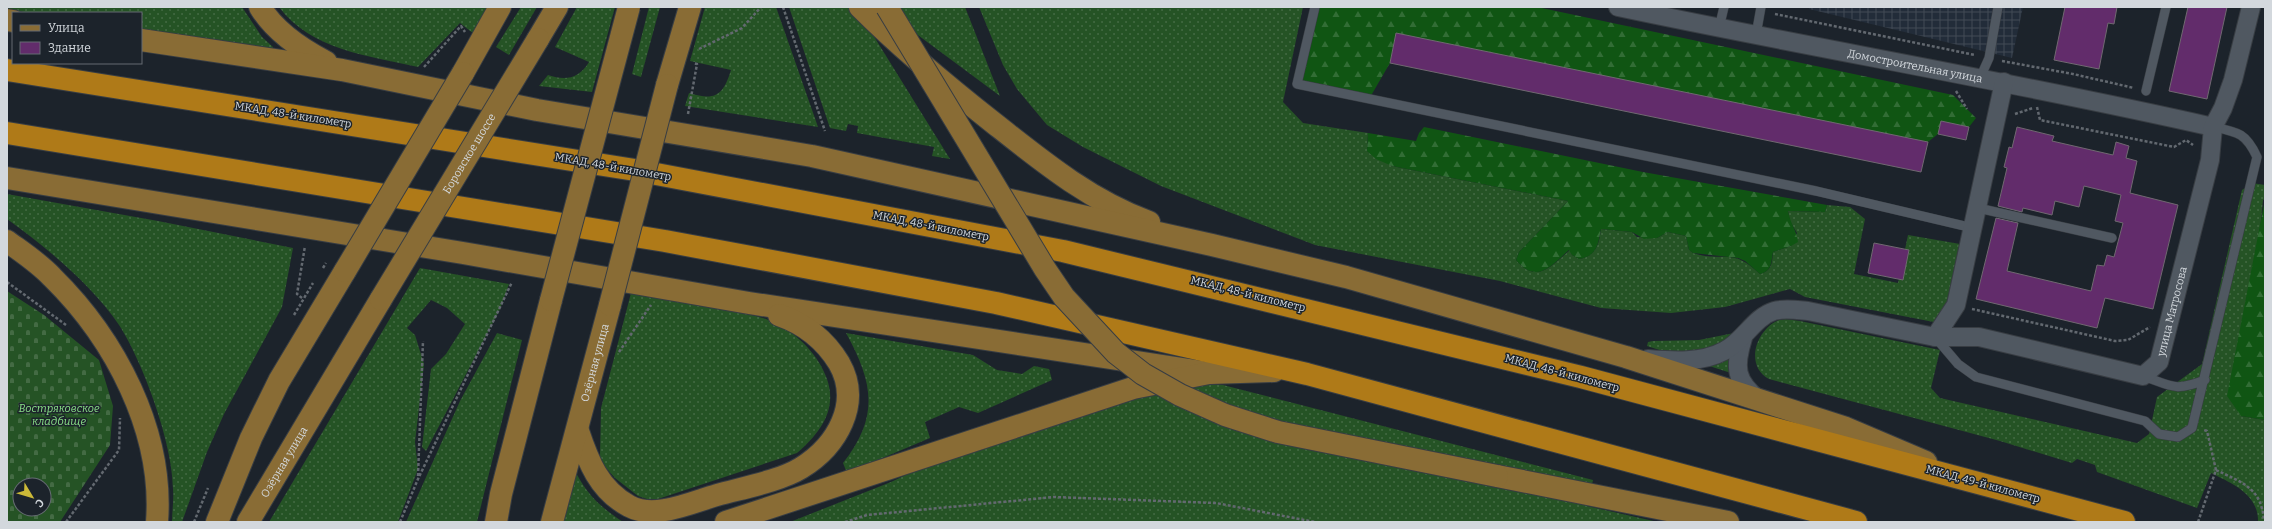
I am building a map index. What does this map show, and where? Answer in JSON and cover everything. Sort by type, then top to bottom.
[{"type":"highway","name":"МКАД, 48-й километр","points":[[7,70],[635,170],[1063,251],[1469,348],[1842,447]]},
{"type":"highway","points":[[7,133],[665,241],[996,304],[1307,374],[1856,522]]},
{"type":"highway","name":"МКАД, 49-й километр","points":[[1842,447],[1966,478],[2124,522]]},
{"type":"main road","points":[[260,7],[279,31],[304,51],[342,70]]},
{"type":"main road","points":[[217,522],[251,438],[279,381],[463,73],[500,7]]},
{"type":"main road","name":"Боровское шоссе","points":[[380,299],[557,7]]},
{"type":"main road","points":[[496,522],[501,494],[551,300],[629,7]]},
{"type":"main road","name":"Озёрная улица","points":[[552,522],[578,431],[667,85],[690,7]]},
{"type":"main road","points":[[860,7],[929,72],[1051,168],[1093,195],[1138,218],[1212,245]]},
{"type":"main road","points":[[887,7],[1045,269],[1064,297],[1116,353],[1143,374],[1180,395],[1225,415],[1278,432],[1728,522]]},
{"type":"main road","points":[[142,40],[342,70],[537,110],[812,156],[1212,245],[1346,277],[1626,357],[1846,428],[1966,478]]},
{"type":"main road","points":[[7,178],[470,255],[749,304],[1208,373]]},
{"type":"main road","points":[[7,241],[51,276],[82,308],[110,347],[131,385],[150,449],[155,478],[157,522]]},
{"type":"main road","name":"Озёрная улица","points":[[248,522],[380,299]]},
{"type":"main road","points":[[578,431],[589,464],[604,487],[630,507],[654,512],[675,508],[760,483],[800,468],[806,464],[824,450],[841,426],[849,404],[846,376],[833,354],[814,333],[790,318],[749,304]]},
{"type":"main road","points":[[726,522],[1133,388],[1178,377],[1208,373],[1264,370],[1307,374]]},
{"type":"street","name":"Домостроительная улица","points":[[1618,7],[1719,28],[2004,82],[2213,127]]},
{"type":"street","name":"улица Матросова","points":[[2143,376],[2159,362],[2210,160],[2213,127],[2223,108],[2233,80],[2251,7]]},
{"type":"street","points":[[1935,337],[1956,305],[2004,82]]},
{"type":"street","points":[[1626,357],[1663,361],[1707,358],[1724,351],[1743,338],[1759,320],[1773,311],[1792,309],[1808,310],[1935,337],[1979,337],[2143,376]]},
{"type":"street","points":[[1743,338],[1736,363],[1739,376],[1746,390],[1759,400]]},
{"type":"lane","points":[[1315,7],[1297,84],[1808,189],[1973,228]]},
{"type":"lane","points":[[1719,28],[1724,7]]},
{"type":"lane","points":[[1756,35],[1761,7]]},
{"type":"lane","points":[[1980,78],[1989,58],[1998,7]]},
{"type":"lane","points":[[2146,91],[2166,7]]},
{"type":"lane","points":[[1935,337],[1958,364],[1976,378],[2145,421],[2159,434],[2178,437],[2192,428],[2205,380],[2257,157],[2250,142],[2238,132],[2213,127]]},
{"type":"lane","points":[[1978,208],[2112,238]]},
{"type":"lane","points":[[2143,376],[2166,386],[2185,388],[2205,380]]},
{"type":"path","points":[[696,53],[700,48],[742,28],[761,7]]},
{"type":"path","points":[[783,7],[825,131]]},
{"type":"path","points":[[1775,14],[2073,74],[2146,91]]},
{"type":"path","points":[[421,70],[461,26]]},
{"type":"path","points":[[690,63],[693,58]]},
{"type":"path","points":[[688,114],[696,64]]},
{"type":"path","points":[[1955,89],[1967,109]]},
{"type":"path","points":[[2037,106],[2040,120],[2174,147],[2186,140]]},
{"type":"path","points":[[302,298],[297,294],[306,243]]},
{"type":"path","points":[[400,522],[418,479],[514,278]]},
{"type":"path","points":[[7,282],[72,329]]},
{"type":"path","points":[[619,352],[654,302]]},
{"type":"path","points":[[1956,305],[2115,341],[2128,340],[2141,334],[2153,324]]},
{"type":"path","points":[[418,479],[423,341]]},
{"type":"path","points":[[66,522],[118,450],[120,413]]},
{"type":"path","points":[[2192,428],[2207,431],[2216,470],[2198,522]]},
{"type":"path","points":[[2216,470],[2248,485],[2260,499],[2264,522]]},
{"type":"path","points":[[846,522],[867,515],[1054,497],[1216,503],[1315,522]]},
{"type":"shaded area","points":[[1810,7],[2023,7],[2012,58],[1809,9]]},
{"type":"green space","points":[[7,7],[242,7],[262,37],[273,47],[272,51],[142,30],[142,12],[25,12],[7,9]]},
{"type":"green space","points":[[279,7],[490,7],[474,34],[460,23],[418,67],[361,55],[324,42],[307,33],[292,21]]},
{"type":"green space","points":[[521,7],[537,7],[509,55],[496,47]]},
{"type":"green space","points":[[577,7],[615,7],[592,92],[539,86],[548,75],[566,78],[576,75],[585,68],[589,62],[555,47]]},
{"type":"green space","points":[[649,7],[660,7],[641,77],[632,74]]},
{"type":"green space","points":[[705,7],[776,7],[818,127],[685,106],[689,93],[712,96],[721,91],[725,86],[731,70],[690,61]]},
{"type":"green space","points":[[789,7],[853,7],[860,14],[950,159],[932,156],[934,147],[857,133],[858,126],[848,124],[846,131],[830,128]]},
{"type":"green space","points":[[901,7],[965,7],[1000,96],[907,27],[897,9]]},
{"type":"green space","points":[[979,7],[1303,7],[1283,102],[1303,123],[1368,133],[1367,151],[1392,166],[1568,201],[1519,252],[1516,260],[1531,271],[1537,272],[1550,267],[1570,250],[1572,255],[1579,259],[1585,258],[1596,249],[1601,229],[1632,232],[1637,237],[1657,238],[1668,232],[1686,236],[1689,250],[1693,253],[1704,256],[1727,257],[1742,260],[1760,274],[1767,271],[1771,266],[1773,252],[1791,246],[1797,233],[1790,221],[1788,211],[1825,212],[1827,205],[1850,207],[1865,219],[1854,274],[1898,283],[1908,235],[1960,244],[1944,324],[1805,297],[1790,289],[1725,307],[1671,313],[1601,308],[1500,281],[1315,245],[1161,186],[1083,147],[1047,125],[1017,89],[1003,65]]},
{"type":"green space","points":[[1315,7],[1537,7],[1953,95],[1976,118],[1969,127],[1941,121],[1938,134],[1928,142],[1390,63],[1369,99],[1297,84]]},
{"type":"green space","points":[[1424,127],[1643,172],[1827,205],[1825,212],[1788,211],[1798,242],[1773,252],[1769,269],[1760,274],[1745,261],[1738,258],[1693,253],[1689,250],[1686,236],[1668,232],[1657,238],[1644,239],[1632,232],[1601,229],[1596,249],[1585,258],[1579,259],[1572,255],[1569,250],[1550,267],[1537,272],[1531,271],[1516,260],[1519,252],[1568,201],[1392,166],[1376,159],[1367,151],[1368,133],[1416,141],[1419,133]]},
{"type":"green space","points":[[2252,183],[2265,185],[2265,199],[2263,200],[2241,416],[2265,420],[2265,522],[2258,522],[2257,512],[2249,497],[2235,486],[2211,473],[2197,508],[2097,472],[2095,465],[2077,459],[2072,463],[2000,441],[1769,379],[1761,373],[1757,366],[1755,357],[1756,348],[1764,331],[1779,320],[1787,319],[1800,321],[1940,350],[1931,388],[1940,398],[2137,443],[2149,434],[2157,397],[2202,364],[2242,190]]},
{"type":"green space","points":[[7,194],[158,221],[293,248],[282,307],[224,414],[207,452],[182,522],[172,522],[172,471],[168,450],[147,381],[128,341],[108,310],[82,281],[52,254],[7,219]]},
{"type":"green space","points":[[2265,199],[2265,420],[2241,416],[2227,396]]},
{"type":"green space","points":[[420,268],[509,284],[500,309],[426,451],[422,447],[431,369],[446,354],[465,324],[447,308],[431,300],[407,328],[415,335],[424,364],[415,442],[418,469],[398,522],[269,522]]},
{"type":"green space","name":"Востряковское кладбище","points":[[7,291],[44,315],[99,360],[113,406],[110,445],[60,522],[7,522]]},
{"type":"green space","points":[[631,293],[756,316],[777,324],[793,334],[807,347],[819,362],[827,379],[830,390],[828,411],[813,438],[797,453],[658,499],[647,499],[638,496],[615,478],[606,468],[600,457],[601,408]]},
{"type":"green space","points":[[1739,332],[1731,373],[1647,346],[1648,342],[1653,341],[1699,340]]},
{"type":"green space","points":[[497,333],[522,340],[477,522],[406,522],[460,401]]},
{"type":"green space","points":[[846,333],[973,355],[997,370],[1022,374],[1034,366],[1049,369],[1052,380],[978,413],[959,407],[925,422],[930,438],[847,473],[843,463],[855,446],[863,430],[867,414],[868,399],[867,383],[862,367]]},
{"type":"green space","points":[[1116,382],[1139,397],[1181,382],[1223,385],[1593,480],[1587,506],[1658,522],[790,522],[891,482],[1070,397]]},
{"type":"green space","points":[[573,466],[582,484],[600,505],[623,522],[559,522]]},
{"type":"building","points":[[2065,7],[2117,7],[2114,24],[2108,23],[2099,69],[2054,60]]},
{"type":"building","points":[[2188,7],[2227,7],[2207,99],[2169,91]]},
{"type":"building","points":[[1396,33],[1928,142],[1921,172],[1390,63]]},
{"type":"building","points":[[1941,121],[1969,127],[1966,140],[1938,134]]},
{"type":"building","points":[[2017,127],[2054,136],[2052,141],[2113,155],[2116,142],[2129,146],[2126,158],[2137,161],[2130,193],[2178,205],[2153,309],[2105,298],[2097,328],[1976,299],[1996,218],[2018,223],[2007,271],[2091,291],[2097,265],[2104,266],[2107,255],[2114,257],[2123,223],[2115,221],[2121,195],[2084,186],[2079,207],[2055,201],[2052,215],[2023,208],[2022,212],[1998,206],[2007,168],[2004,167],[2009,147],[2012,148]]},
{"type":"building","points":[[1874,243],[1909,250],[1903,280],[1868,273]]}]
